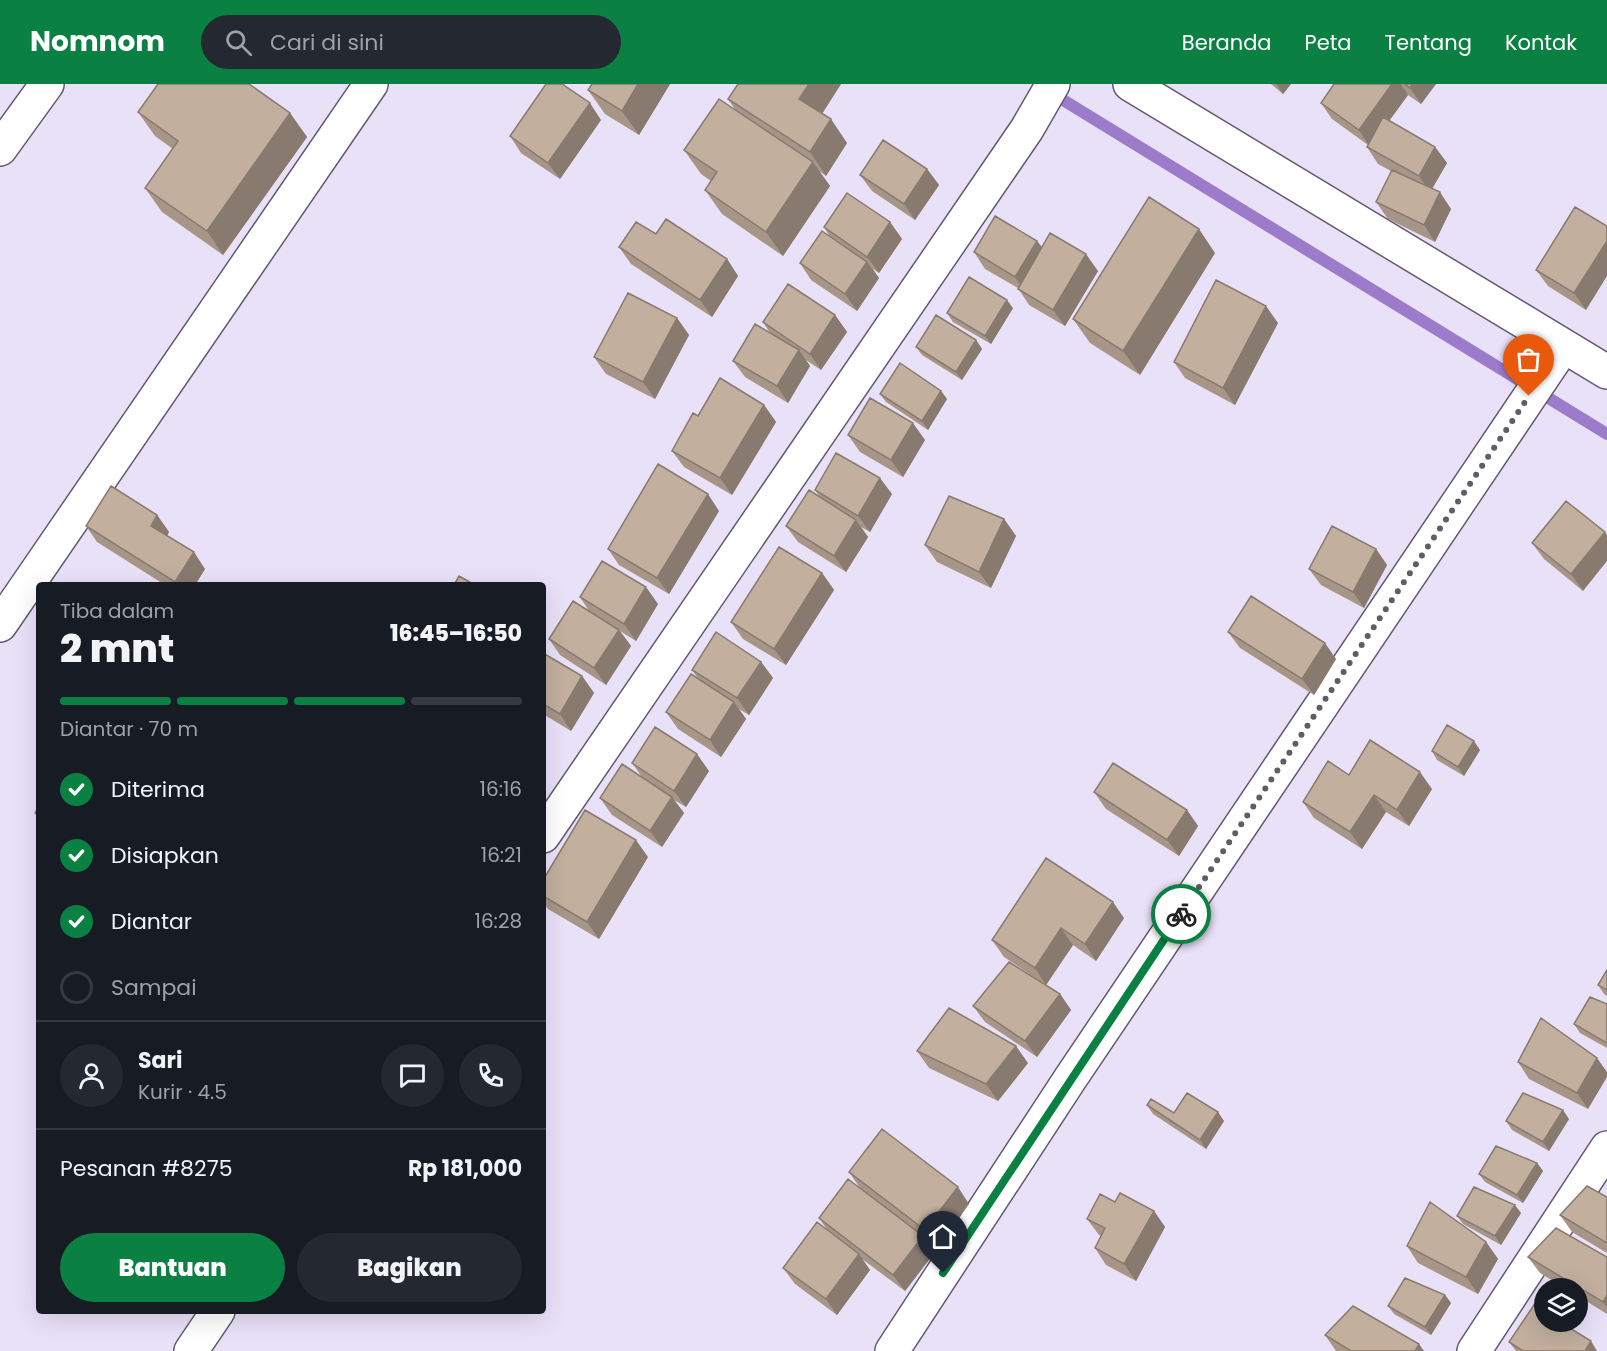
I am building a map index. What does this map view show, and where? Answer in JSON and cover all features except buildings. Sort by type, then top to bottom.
[{"type":"street","points":[[0,149],[47,84]]},
{"type":"street","points":[[0,626],[371,84]]},
{"type":"street","points":[[546,832],[1027,129],[1053,84]]},
{"type":"street","points":[[1130,84],[1607,372]]},
{"type":"street","points":[[892,1351],[1076,1069],[1563,346]]},
{"type":"street","points":[[1474,1351],[1607,1148]]},
{"type":"street","points":[[191,1351],[216,1314]]},
{"type":"waterway","points":[[1050,92],[1607,434]]},
{"type":"way so far","points":[[1181,914],[1529,396]]},
{"type":"route","points":[[943,1273],[1181,914]]}]
